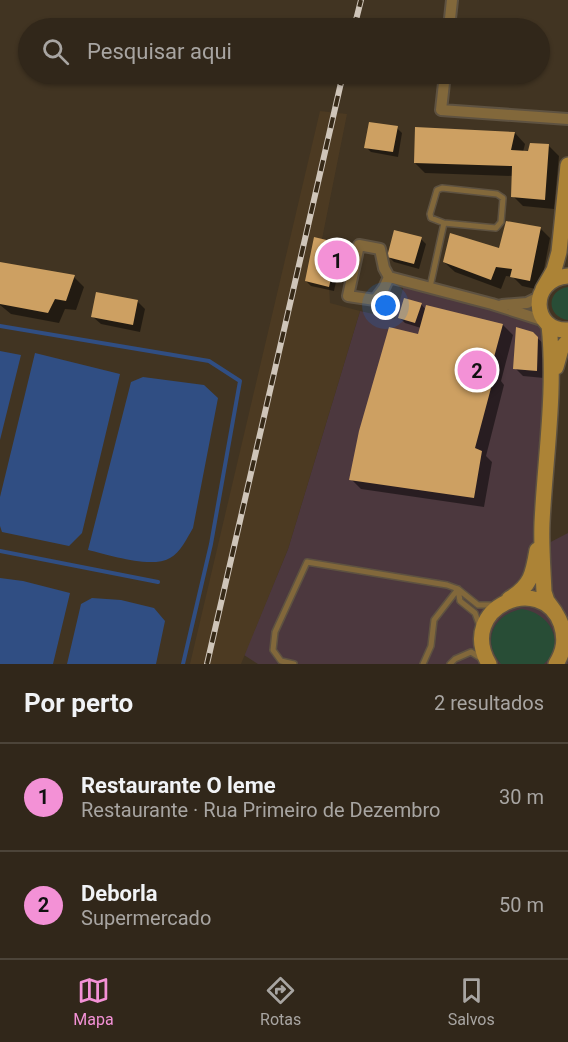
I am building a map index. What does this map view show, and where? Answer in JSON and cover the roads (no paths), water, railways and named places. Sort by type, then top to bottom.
[{"type":"main road","points":[[564,652],[564,632],[560,617],[547,602],[544,592],[542,526],[551,346],[547,323],[538,307],[541,293],[554,270],[559,252],[568,165]]},
{"type":"main road","points":[[562,226],[568,257]]},
{"type":"main road","points":[[541,293],[552,280],[568,276]]},
{"type":"main road","points":[[547,323],[558,330],[568,330]]},
{"type":"main road","points":[[550,390],[561,349],[568,341]]},
{"type":"main road","points":[[489,664],[484,653],[482,632],[491,612],[520,592],[530,581],[542,526]]},
{"type":"main road","points":[[502,604],[518,598],[532,598],[544,603],[560,617]]},
{"type":"street","points":[[450,18],[452,0]]},
{"type":"street","points":[[444,84],[441,110],[568,119]]},
{"type":"street","points":[[359,245],[380,249],[388,277],[384,288],[375,300],[348,296],[359,245]]},
{"type":"street","points":[[388,277],[492,304],[547,323]]},
{"type":"street","points":[[492,304],[527,303],[541,293]]},
{"type":"lane","points":[[442,188],[497,194],[503,198],[501,222],[496,228],[444,223],[435,221],[430,214],[437,190],[442,188]]},
{"type":"lane","points":[[430,288],[444,223]]},
{"type":"lane","points":[[294,664],[281,661],[273,650],[275,632],[307,562],[447,585],[478,605],[502,604]]},
{"type":"lane","points":[[458,590],[460,601],[475,613],[482,632]]},
{"type":"lane","points":[[423,664],[431,646],[434,620],[458,590]]},
{"type":"lane","points":[[450,664],[455,659],[471,652],[489,664]]},
{"type":"water","points":[[0,351],[21,355],[0,440]]},
{"type":"water","points":[[35,353],[120,374],[82,533],[69,546],[2,532],[0,526],[0,497]]},
{"type":"water","points":[[143,377],[204,385],[218,398],[193,528],[174,555],[162,561],[152,562],[130,560],[88,550],[131,382]]},
{"type":"water","points":[[0,578],[23,581],[70,593],[53,664],[0,664]]},
{"type":"water","points":[[92,598],[121,600],[154,608],[165,621],[156,664],[67,664],[81,604]]},
{"type":"waterway","points":[[0,326],[209,361],[240,381],[211,544],[183,664]]},
{"type":"waterway","points":[[0,551],[158,582]]},
{"type":"railway","points":[[356,18],[361,0]]},
{"type":"railway","points":[[207,664],[341,84]]},
{"type":"place","name":"Restaurante O leme","points":[[337,260]]},
{"type":"place","name":"Deborla","points":[[477,370]]}]
